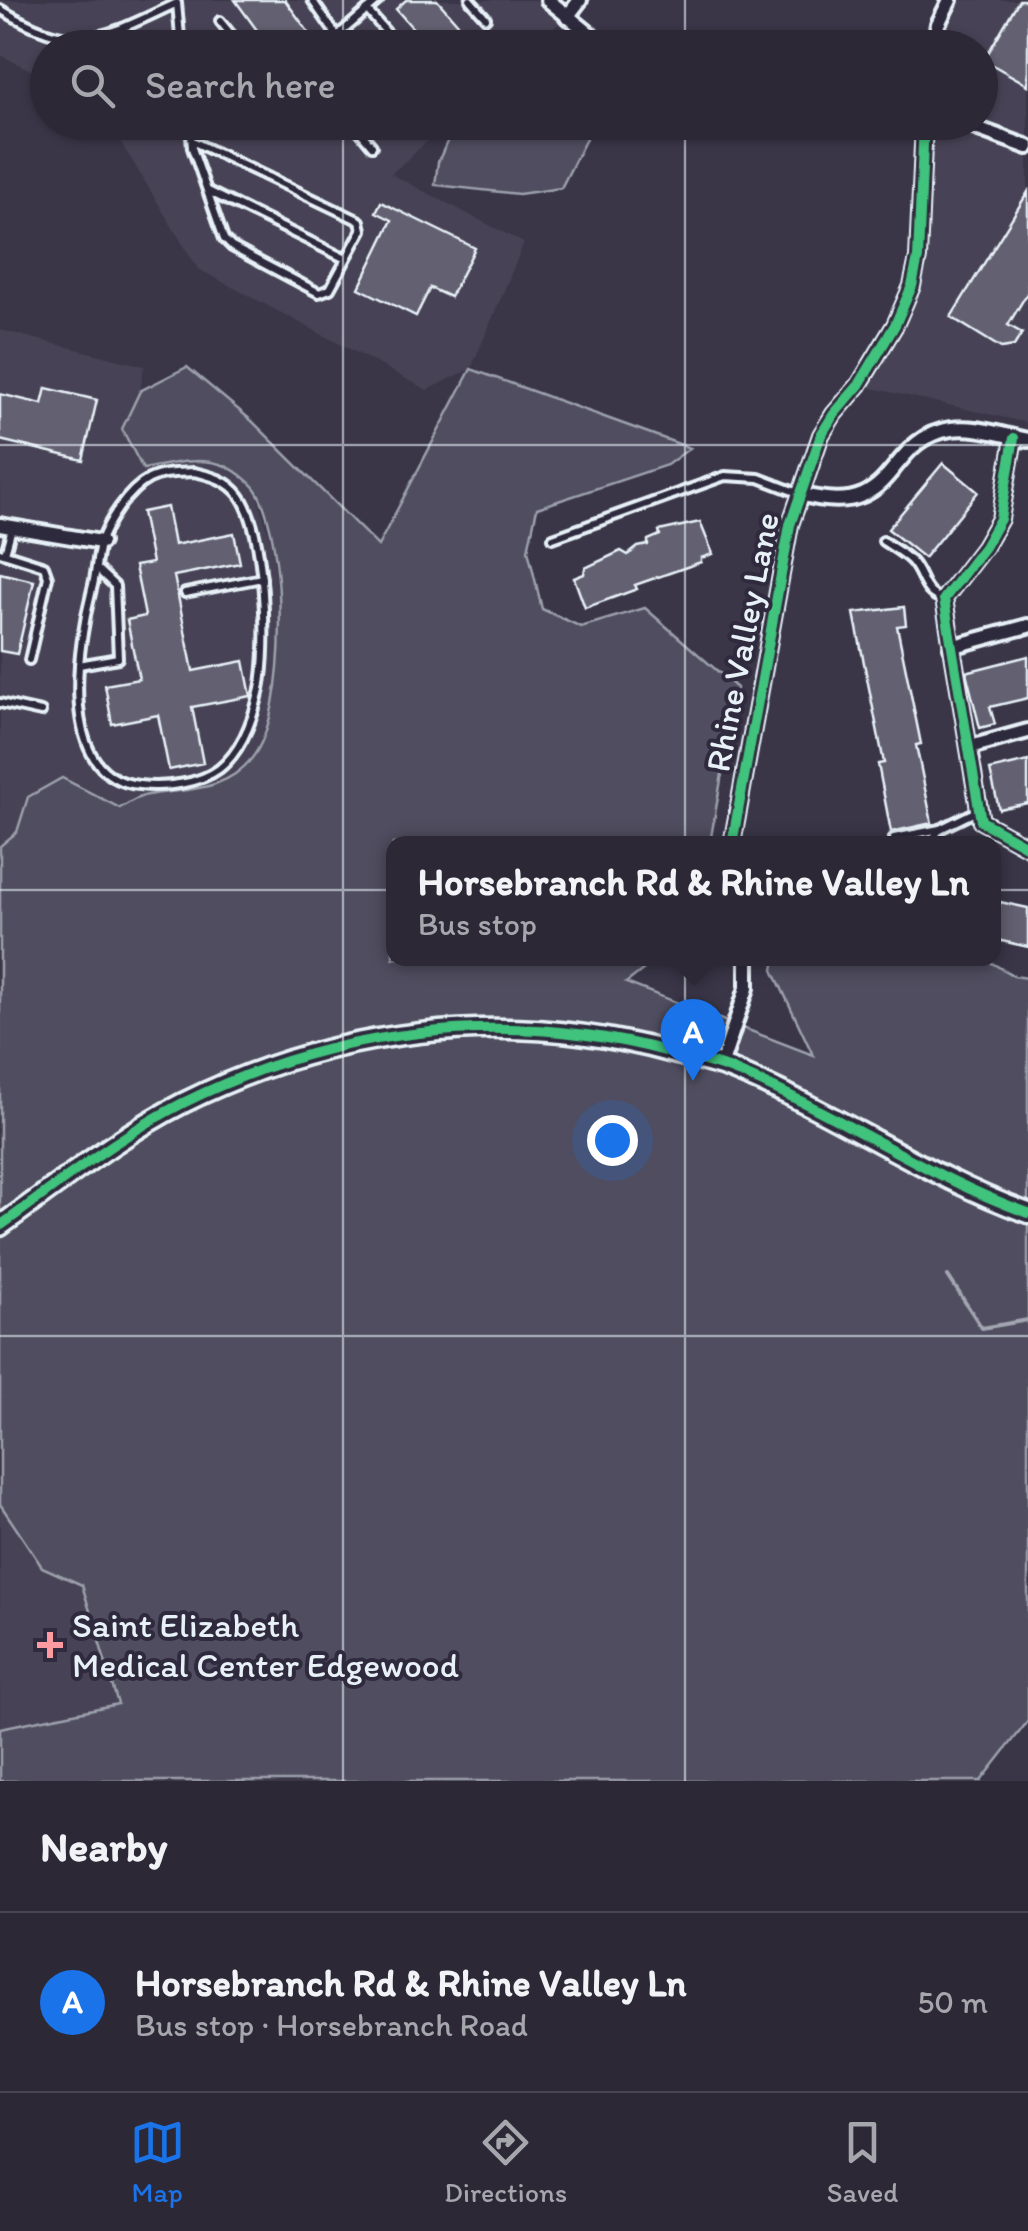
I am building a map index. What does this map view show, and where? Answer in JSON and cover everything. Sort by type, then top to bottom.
[{"type":"street","points":[[548,0],[584,30]]},
{"type":"street","points":[[567,17],[580,0]]},
{"type":"street","points":[[937,30],[950,0]]},
{"type":"street","points":[[998,136],[1028,147]]},
{"type":"street","name":"Rhine Valley Lane","points":[[733,836],[790,525],[800,494],[821,434],[859,385],[912,286],[918,258],[923,140]]},
{"type":"street","points":[[800,494],[833,502],[866,496],[888,479],[922,440],[950,429],[1021,439],[1000,519],[944,599],[980,821],[1028,847]]},
{"type":"street","points":[[6,526],[100,542]]},
{"type":"street","points":[[952,647],[1028,626]]},
{"type":"street","points":[[970,747],[1028,731]]},
{"type":"street","points":[[720,1066],[747,988],[747,966]]},
{"type":"street","points":[[0,1226],[135,1131],[238,1077],[334,1047],[416,1032],[468,1029],[538,1030],[632,1042],[720,1066],[792,1097],[920,1166],[1028,1213]]},
{"type":"lane","points":[[312,0],[333,30]]},
{"type":"lane","points":[[470,0],[486,18]]},
{"type":"lane","points":[[116,30],[178,1],[180,30]]},
{"type":"lane","points":[[344,30],[372,4],[389,30]]},
{"type":"lane","points":[[0,8],[28,26],[43,30]]},
{"type":"lane","points":[[220,21],[227,30]]},
{"type":"lane","points":[[367,140],[372,146]]},
{"type":"lane","points":[[192,142],[360,221],[362,230],[330,290],[319,293],[232,247],[224,239],[192,142]]},
{"type":"lane","points":[[207,190],[346,258]]},
{"type":"lane","points":[[169,474],[210,476],[226,482],[247,507],[262,578],[261,685],[252,717],[230,757],[204,778],[136,785],[102,768],[86,744],[79,665],[82,624],[100,542],[128,496],[148,480],[169,474]]},
{"type":"lane","points":[[553,538],[726,476],[759,478],[800,494]]},
{"type":"lane","points":[[6,526],[2,553],[44,566],[48,577],[29,660]]},
{"type":"lane","points":[[883,540],[910,560],[926,589],[944,599]]},
{"type":"lane","points":[[79,665],[118,658],[115,586],[96,568]]},
{"type":"lane","points":[[185,594],[262,578]]},
{"type":"lane","points":[[0,703],[42,712]]},
{"type":"lane","points":[[904,836],[940,829],[981,810]]},
{"type":"lane","points":[[935,836],[940,829]]},
{"type":"shaded area","points":[[0,0],[580,0],[552,30],[30,30],[30,70],[0,55]]},
{"type":"shaded area","points":[[950,0],[1028,0],[1028,423],[859,385],[912,286],[923,140],[998,140],[998,30],[940,30]]},
{"type":"shaded area","points":[[119,140],[429,140],[391,174],[524,243],[471,369],[427,390],[198,269]]},
{"type":"shaded area","points":[[448,140],[585,140],[561,188],[519,194],[435,185],[438,162]]},
{"type":"shaded area","points":[[0,330],[144,366],[140,391],[122,428],[143,469],[186,461],[216,463],[236,471],[255,489],[272,545],[281,629],[277,687],[268,729],[252,759],[230,777],[215,786],[144,795],[120,808],[28,797],[17,832],[0,846]]},
{"type":"shaded area","points":[[187,367],[252,421],[378,546],[471,369],[690,448],[667,465],[537,508],[528,550],[542,609],[581,627],[645,608],[737,688],[711,836],[386,836],[386,966],[648,966],[626,983],[813,1055],[774,966],[997,966],[1014,976],[1028,978],[1028,1721],[981,1781],[0,1781],[0,1728],[118,1704],[82,1585],[42,1567],[0,1504],[0,846],[17,832],[28,797],[62,778],[120,808],[144,796],[204,787],[229,778],[252,758],[264,735],[278,666],[280,625],[274,546],[256,490],[239,474],[217,463],[192,461],[143,469],[122,429],[140,391]]},
{"type":"shaded area","name":"Saint Elizabeth Medical Center Edgewood","points":[[0,1502],[82,1585],[118,1705],[0,1728]]},
{"type":"building","points":[[235,0],[285,0],[307,30],[257,30]]},
{"type":"building","points":[[406,0],[437,0],[463,30],[414,30],[396,9]]},
{"type":"building","points":[[1019,0],[1028,0],[1028,85],[998,68],[998,36]]},
{"type":"building","points":[[1028,192],[1028,292],[1008,325],[1022,333],[1014,346],[1001,348],[951,317]]},
{"type":"building","points":[[381,202],[475,248],[450,297],[430,288],[416,316],[359,288],[392,220],[376,212]]},
{"type":"building","points":[[46,388],[97,400],[83,460],[0,440],[0,394],[42,404]]},
{"type":"building","points":[[943,463],[978,492],[924,558],[888,529]]},
{"type":"building","points":[[167,507],[174,545],[234,533],[240,563],[174,576],[193,671],[244,661],[251,696],[192,707],[203,763],[169,770],[158,715],[112,724],[105,685],[139,679],[127,620],[145,616],[135,566],[152,563],[142,512]]},
{"type":"building","points":[[700,522],[713,554],[585,608],[574,578],[584,574],[585,568],[621,551],[628,555],[648,545],[648,540],[660,535],[659,531]]},
{"type":"building","points":[[0,573],[34,581],[17,654],[0,651]]},
{"type":"building","points":[[904,607],[906,625],[897,626],[932,823],[891,832],[878,764],[884,763],[854,613]]},
{"type":"building","points":[[1028,656],[1028,698],[990,707],[995,724],[980,728],[966,672]]},
{"type":"building","points":[[1028,761],[1028,803],[999,809],[990,770]]},
{"type":"building","points":[[1001,902],[1028,908],[1028,947],[1001,941]]},
{"type":"waterway","points":[[948,1276],[982,1328],[1028,1320]]},
{"type":"cycle path","points":[[733,836],[790,525],[821,435],[859,385],[895,325],[912,286],[918,258],[923,140]]},
{"type":"cycle path","points":[[1014,438],[1000,519],[944,599],[981,821],[1028,847]]},
{"type":"cycle path","points":[[0,1226],[135,1130],[240,1077],[360,1042],[483,1029],[607,1038],[719,1065],[809,1105],[953,1181],[1028,1213]]},
{"type":"place","name":"Horsebranch Rd & Rhine Valley Ln","points":[[693,1081]]},
{"type":"place","name":"Saint Elizabeth Medical Center Edgewood","points":[[50,1645]]}]
